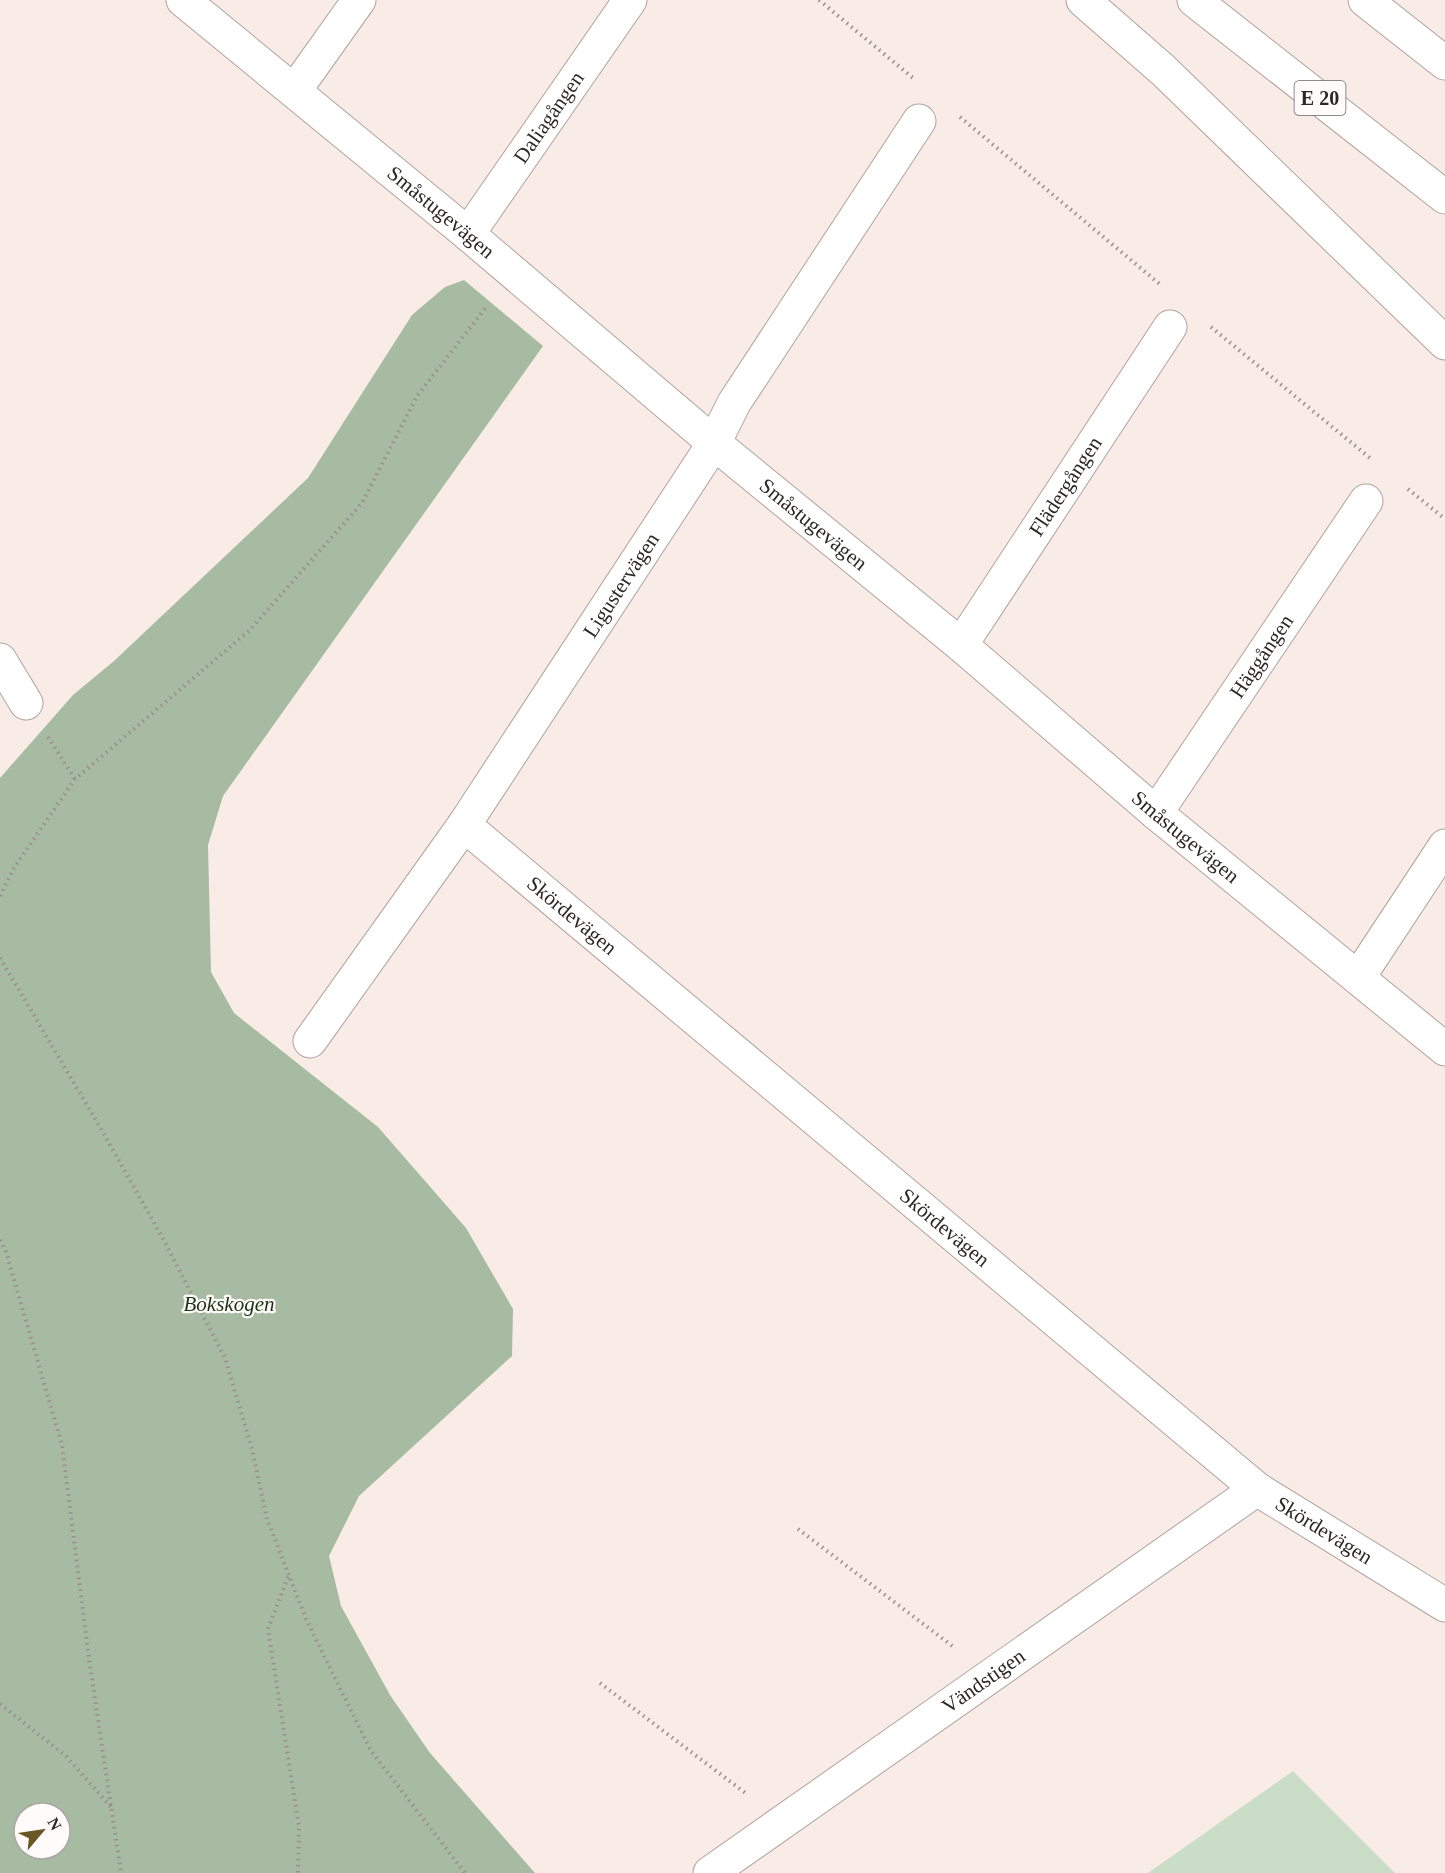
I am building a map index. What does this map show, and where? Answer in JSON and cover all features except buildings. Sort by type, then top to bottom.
[{"type":"main road","name":"Småstugevägen","points":[[183,0],[296,90],[714,443],[961,645],[1156,813],[1445,1049]]},
{"type":"main road","points":[[296,90],[359,0]]},
{"type":"main road","name":"Daliagången","points":[[468,234],[630,0]]},
{"type":"main road","points":[[1083,0],[1164,70],[1445,343]]},
{"type":"main road","name":"E 20","points":[[1194,0],[1445,197]]},
{"type":"main road","points":[[1365,0],[1445,63]]},
{"type":"main road","name":"Ligustervägen","points":[[310,1041],[464,825],[714,443],[734,403],[919,121]]},
{"type":"main road","name":"Flädergången","points":[[961,645],[1170,327]]},
{"type":"main road","name":"Häggången","points":[[1156,813],[1366,501]]},
{"type":"main road","points":[[0,660],[26,703]]},
{"type":"main road","name":"Skördevägen","points":[[464,825],[1257,1489],[1445,1605]]},
{"type":"main road","points":[[1358,978],[1445,846]]},
{"type":"main road","name":"Vändstigen","points":[[710,1873],[1257,1489]]},
{"type":"path","points":[[819,0],[918,82]]},
{"type":"path","points":[[954,112],[1166,289]]},
{"type":"path","points":[[0,896],[14,868],[75,779],[250,630],[362,503],[417,396],[514,273]]},
{"type":"path","points":[[1203,320],[1377,464]]},
{"type":"path","points":[[1403,485],[1445,519]]},
{"type":"path","points":[[26,703],[75,779]]},
{"type":"path","points":[[0,958],[128,1177],[225,1358],[252,1449],[267,1519],[306,1619],[371,1751],[465,1873]]},
{"type":"path","points":[[0,1240],[6,1252],[62,1445],[89,1659],[121,1873]]},
{"type":"path","points":[[798,1529],[990,1675]]},
{"type":"path","points":[[289,1576],[268,1629],[299,1827],[298,1873]]},
{"type":"path","points":[[600,1683],[783,1821]]},
{"type":"path","points":[[0,1704],[66,1756],[111,1807]]},
{"type":"green space","name":"Bokskogen","points":[[464,280],[543,346],[223,796],[208,845],[211,972],[234,1013],[378,1127],[466,1228],[513,1309],[512,1356],[359,1496],[329,1556],[341,1606],[390,1695],[430,1753],[535,1873],[0,1873],[0,778],[73,695],[114,661],[308,478],[412,315],[445,287]]},
{"type":"green space","points":[[1293,1771],[1395,1873],[1148,1873]]}]
